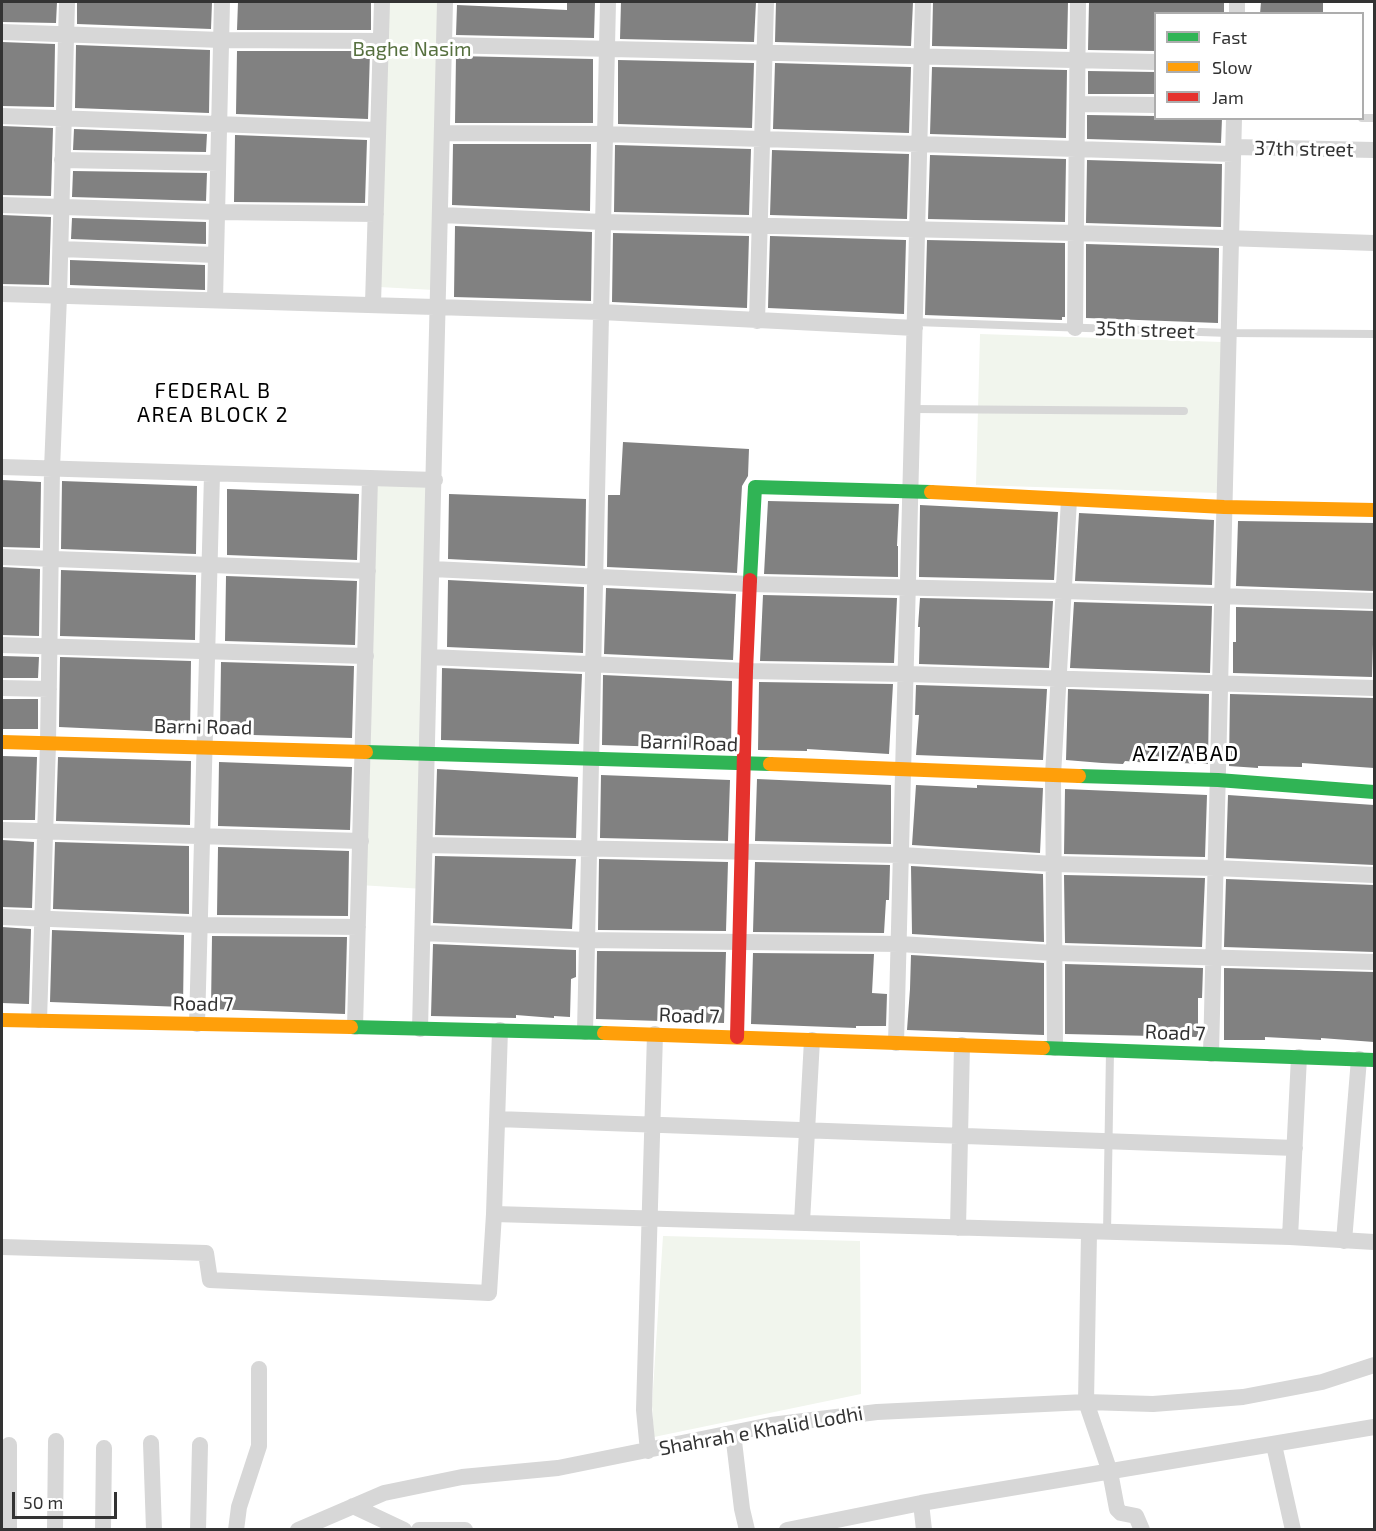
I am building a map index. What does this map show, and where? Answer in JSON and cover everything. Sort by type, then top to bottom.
[{"type":"street","points":[[39,1020],[48,744],[52,469],[61,249],[67,2]]},
{"type":"street","points":[[215,300],[222,2]]},
{"type":"street","points":[[373,304],[382,2]]},
{"type":"street","points":[[420,1029],[445,2]]},
{"type":"street","points":[[585,1032],[608,2]]},
{"type":"street","points":[[757,321],[766,2]]},
{"type":"street","points":[[896,1043],[923,2]]},
{"type":"street","points":[[1075,328],[1078,2]]},
{"type":"street","points":[[2,32],[221,40],[381,41]]},
{"type":"street","points":[[444,45],[1154,62]]},
{"type":"street","points":[[1077,104],[1154,105]]},
{"type":"street","points":[[2,116],[219,122],[378,130]]},
{"type":"street","points":[[1211,1054],[1234,120]]},
{"type":"street","name":"37th street","points":[[442,133],[605,134],[1233,151],[1374,150]]},
{"type":"street","points":[[62,160],[218,163]]},
{"type":"street","points":[[2,205],[217,212],[376,213]]},
{"type":"street","points":[[441,215],[760,227],[1076,233],[1374,243]]},
{"type":"street","points":[[61,249],[216,255]]},
{"type":"street","points":[[2,294],[373,304],[601,312],[757,321],[915,325]]},
{"type":"street","points":[[2,467],[435,480]]},
{"type":"street","points":[[197,1024],[212,475]]},
{"type":"street","points":[[355,1027],[370,478]]},
{"type":"street","points":[[737,1037],[746,671],[755,487],[910,491],[1224,507],[1374,510]]},
{"type":"street","points":[[1055,1048],[1053,775],[1070,500]]},
{"type":"street","points":[[2,557],[368,571]]},
{"type":"street","points":[[432,569],[749,584],[1374,601]]},
{"type":"street","points":[[2,645],[366,656]]},
{"type":"street","points":[[430,657],[593,666],[1374,688]]},
{"type":"street","points":[[2,688],[49,689]]},
{"type":"street","name":"Barni Road","points":[[2,742],[903,768],[1218,780],[1374,792]]},
{"type":"street","points":[[2,830],[361,841]]},
{"type":"street","points":[[425,845],[901,855],[1054,864],[1374,875]]},
{"type":"street","points":[[2,917],[200,925],[358,927]]},
{"type":"street","points":[[423,933],[587,940],[899,944],[1054,953],[1374,962]]},
{"type":"street","name":"Road 7","points":[[2,1020],[655,1034],[1367,1060]]},
{"type":"street","points":[[2,1247],[206,1253],[210,1280],[489,1293],[500,1030]]},
{"type":"street","points":[[648,1450],[644,1410],[655,1034]]},
{"type":"street","points":[[802,1222],[812,1040]]},
{"type":"street","points":[[958,1228],[962,1045]]},
{"type":"street","points":[[1290,1237],[1299,1057]]},
{"type":"street","points":[[1344,1241],[1367,1060]]},
{"type":"street","points":[[497,1119],[1295,1148]]},
{"type":"street","points":[[494,1214],[802,1222],[1089,1233],[1290,1237],[1374,1242]]},
{"type":"street","points":[[1089,1233],[1086,1402],[1110,1472],[1117,1509],[1121,1513],[1136,1516],[1142,1530]]},
{"type":"street","name":"Shahrah e Khalid Lodhi","points":[[298,1530],[384,1493],[462,1477],[558,1468],[771,1425],[877,1412],[1086,1402],[1153,1404],[1243,1396],[1322,1382],[1374,1365]]},
{"type":"street","points":[[236,1530],[239,1507],[259,1446],[259,1369]]},
{"type":"street","points":[[787,1530],[921,1503],[1374,1427]]},
{"type":"street","points":[[733,1433],[742,1509],[747,1530]]},
{"type":"street","points":[[55,1530],[56,1441]]},
{"type":"street","points":[[152,1443],[154,1530]]},
{"type":"street","points":[[9,1445],[9,1530]]},
{"type":"street","points":[[198,1530],[200,1445]]},
{"type":"street","points":[[1274,1445],[1293,1530]]},
{"type":"street","points":[[103,1530],[105,1448]]},
{"type":"street","points":[[921,1503],[924,1530]]},
{"type":"street","points":[[353,1506],[404,1530]]},
{"type":"street","points":[[419,1530],[465,1530]]},
{"type":"lane","name":"35th street","points":[[915,325],[1229,333],[1374,334]]},
{"type":"lane","points":[[913,409],[1185,411]]},
{"type":"lane","points":[[1107,1233],[1110,1050]]},
{"type":"green space","name":"Baghe Nasim","points":[[386,2],[441,2],[434,290],[379,287]]},
{"type":"green space","points":[[980,334],[1222,342],[1218,493],[976,485]]},
{"type":"green space","points":[[370,478],[435,480],[424,889],[359,885]]},
{"type":"green space","points":[[663,1236],[860,1241],[861,1394],[654,1437],[652,1405]]},
{"type":"building","points":[[2,2],[57,2],[56,23],[2,22]]},
{"type":"building","points":[[77,2],[212,2],[211,29],[77,24]]},
{"type":"building","points":[[238,2],[371,3],[371,30],[237,30]]},
{"type":"building","points":[[567,2],[595,2],[594,38],[456,35],[457,5],[567,10]]},
{"type":"building","points":[[621,2],[756,2],[754,42],[620,39]]},
{"type":"building","points":[[776,2],[913,2],[911,46],[775,42]]},
{"type":"building","points":[[933,2],[1068,2],[1067,49],[932,46]]},
{"type":"building","points":[[1089,2],[1224,2],[1224,12],[1154,12],[1154,51],[1088,50]]},
{"type":"building","points":[[1261,2],[1323,2],[1323,12],[1260,12]]},
{"type":"building","points":[[2,42],[55,44],[54,107],[2,106]]},
{"type":"building","points":[[76,45],[210,50],[209,113],[75,108]]},
{"type":"building","points":[[237,51],[370,51],[368,119],[236,114]]},
{"type":"building","points":[[456,56],[593,59],[593,123],[455,123]]},
{"type":"building","points":[[618,60],[754,63],[752,128],[618,124]]},
{"type":"building","points":[[775,63],[911,67],[909,133],[773,129]]},
{"type":"building","points":[[932,67],[1067,70],[1066,138],[930,134]]},
{"type":"building","points":[[1088,71],[1154,72],[1154,94],[1088,94]]},
{"type":"building","points":[[1087,115],[1154,116],[1154,120],[1222,120],[1221,143],[1087,139]]},
{"type":"building","points":[[2,126],[53,128],[51,196],[2,195]]},
{"type":"building","points":[[74,129],[207,134],[206,152],[73,150]]},
{"type":"building","points":[[235,135],[367,140],[365,203],[234,202]]},
{"type":"building","points":[[453,144],[591,144],[590,211],[452,205]]},
{"type":"building","points":[[615,145],[751,149],[749,215],[614,212]]},
{"type":"building","points":[[772,150],[909,154],[907,219],[770,215]]},
{"type":"building","points":[[930,155],[1066,159],[1065,222],[928,219]]},
{"type":"building","points":[[1087,160],[1222,164],[1221,227],[1086,223]]},
{"type":"building","points":[[73,171],[207,173],[206,201],[72,197]]},
{"type":"building","points":[[2,215],[51,217],[49,285],[2,284]]},
{"type":"building","points":[[72,218],[206,222],[206,244],[71,239]]},
{"type":"building","points":[[455,226],[592,232],[591,301],[454,297]]},
{"type":"building","points":[[613,233],[749,236],[747,308],[612,302]]},
{"type":"building","points":[[770,236],[906,240],[904,314],[768,308]]},
{"type":"building","points":[[927,240],[1065,243],[1065,317],[1062,317],[1062,320],[925,315]]},
{"type":"building","points":[[1086,244],[1219,248],[1218,323],[1086,318]]},
{"type":"building","points":[[70,260],[205,265],[205,290],[70,285]]},
{"type":"building","points":[[623,442],[749,449],[748,476],[742,486],[737,573],[607,567],[608,495],[620,495]]},
{"type":"building","points":[[2,480],[41,482],[40,548],[2,547]]},
{"type":"building","points":[[62,481],[197,486],[196,554],[61,549]]},
{"type":"building","points":[[227,489],[359,494],[357,560],[227,555]]},
{"type":"building","points":[[449,494],[586,499],[585,566],[448,559]]},
{"type":"building","points":[[768,501],[899,504],[898,577],[764,574]]},
{"type":"building","points":[[920,505],[1058,512],[1054,580],[919,577]]},
{"type":"building","points":[[1079,513],[1214,520],[1212,585],[1075,581]]},
{"type":"building","points":[[1238,521],[1374,523],[1374,591],[1236,586]]},
{"type":"building","points":[[2,567],[40,569],[39,636],[2,635]]},
{"type":"building","points":[[61,570],[196,575],[195,640],[60,636]]},
{"type":"building","points":[[226,576],[357,581],[355,645],[225,641]]},
{"type":"building","points":[[448,580],[584,587],[583,653],[447,647]]},
{"type":"building","points":[[606,588],[736,594],[733,660],[604,654]]},
{"type":"building","points":[[763,595],[897,598],[894,663],[760,661]]},
{"type":"building","points":[[920,598],[1053,601],[1049,668],[919,664]]},
{"type":"building","points":[[1074,602],[1212,606],[1210,673],[1070,668]]},
{"type":"building","points":[[1236,607],[1374,611],[1372,677],[1233,673]]},
{"type":"building","points":[[2,656],[39,657],[38,678],[2,678]]},
{"type":"building","points":[[60,657],[191,661],[190,733],[59,727]]},
{"type":"building","points":[[221,662],[354,666],[352,738],[220,734]]},
{"type":"building","points":[[442,668],[582,674],[579,744],[441,740]]},
{"type":"building","points":[[603,675],[732,681],[731,749],[602,745]]},
{"type":"building","points":[[759,682],[893,684],[889,754],[807,749],[807,751],[758,750]]},
{"type":"building","points":[[916,685],[1047,689],[1043,760],[916,755],[919,715],[915,715]]},
{"type":"building","points":[[1068,689],[1209,694],[1208,764],[1125,761],[1123,764],[1066,760]]},
{"type":"building","points":[[1230,694],[1374,698],[1374,768],[1302,763],[1302,767],[1229,766]]},
{"type":"building","points":[[2,699],[38,699],[38,729],[2,729]]},
{"type":"building","points":[[2,756],[37,757],[35,820],[2,820]]},
{"type":"building","points":[[58,757],[191,761],[190,825],[56,821]]},
{"type":"building","points":[[219,762],[352,767],[350,830],[218,826]]},
{"type":"building","points":[[437,769],[578,777],[576,838],[435,835]]},
{"type":"building","points":[[601,775],[730,780],[728,841],[600,838]]},
{"type":"building","points":[[757,779],[891,785],[891,844],[755,841]]},
{"type":"building","points":[[916,785],[1043,788],[1040,853],[912,845]]},
{"type":"building","points":[[1065,789],[1207,795],[1205,857],[1064,854]]},
{"type":"building","points":[[1228,795],[1374,805],[1374,865],[1226,858]]},
{"type":"building","points":[[2,840],[34,842],[32,908],[2,907]]},
{"type":"building","points":[[55,842],[189,846],[189,914],[53,909]]},
{"type":"building","points":[[218,847],[349,851],[348,916],[217,915]]},
{"type":"building","points":[[435,856],[576,859],[572,929],[433,923]]},
{"type":"building","points":[[599,859],[728,862],[726,931],[598,930]]},
{"type":"building","points":[[755,862],[890,865],[889,900],[886,900],[884,933],[753,932]]},
{"type":"building","points":[[911,866],[1043,874],[1044,942],[912,934]]},
{"type":"building","points":[[1064,875],[1205,878],[1202,947],[1065,943]]},
{"type":"building","points":[[1226,879],[1374,885],[1374,952],[1224,947]]},
{"type":"building","points":[[2,927],[31,929],[29,1004],[2,1003]]},
{"type":"building","points":[[52,930],[184,935],[183,1007],[50,1002]]},
{"type":"building","points":[[212,936],[347,937],[345,1014],[211,1009]]},
{"type":"building","points":[[433,944],[576,950],[576,977],[571,979],[570,1017],[431,1016]]},
{"type":"building","points":[[597,951],[726,952],[724,1023],[596,1019]]},
{"type":"building","points":[[753,953],[874,954],[872,993],[887,994],[886,1026],[856,1026],[856,1028],[751,1024]]},
{"type":"building","points":[[911,955],[1044,963],[1044,1035],[907,1030]]},
{"type":"building","points":[[1065,964],[1203,968],[1202,998],[1198,998],[1198,1037],[1065,1034]]},
{"type":"building","points":[[1224,968],[1374,972],[1374,1042],[1265,1037],[1265,1040],[1224,1040]]},
{"type":"traffic: fast","points":[[750,580],[755,487],[931,492]]},
{"type":"traffic: fast","points":[[366,752],[770,764]]},
{"type":"traffic: fast","points":[[1079,776],[1218,780],[1374,792]]},
{"type":"traffic: fast","points":[[351,1027],[604,1033]]},
{"type":"traffic: fast","points":[[1043,1048],[1374,1060]]},
{"type":"traffic: slow","points":[[931,492],[1224,507],[1374,510]]},
{"type":"traffic: slow","points":[[2,742],[366,752]]},
{"type":"traffic: slow","points":[[770,764],[1079,776]]},
{"type":"traffic: slow","points":[[2,1020],[351,1027]]},
{"type":"traffic: slow","points":[[604,1033],[1043,1048]]},
{"type":"traffic: jam","points":[[737,1037],[750,580]]},
{"type":"district","name":"FEDERAL B AREA BLOCK 2","points":[[213,403]]},
{"type":"district","name":"AZIZABAD","points":[[1186,754]]}]
